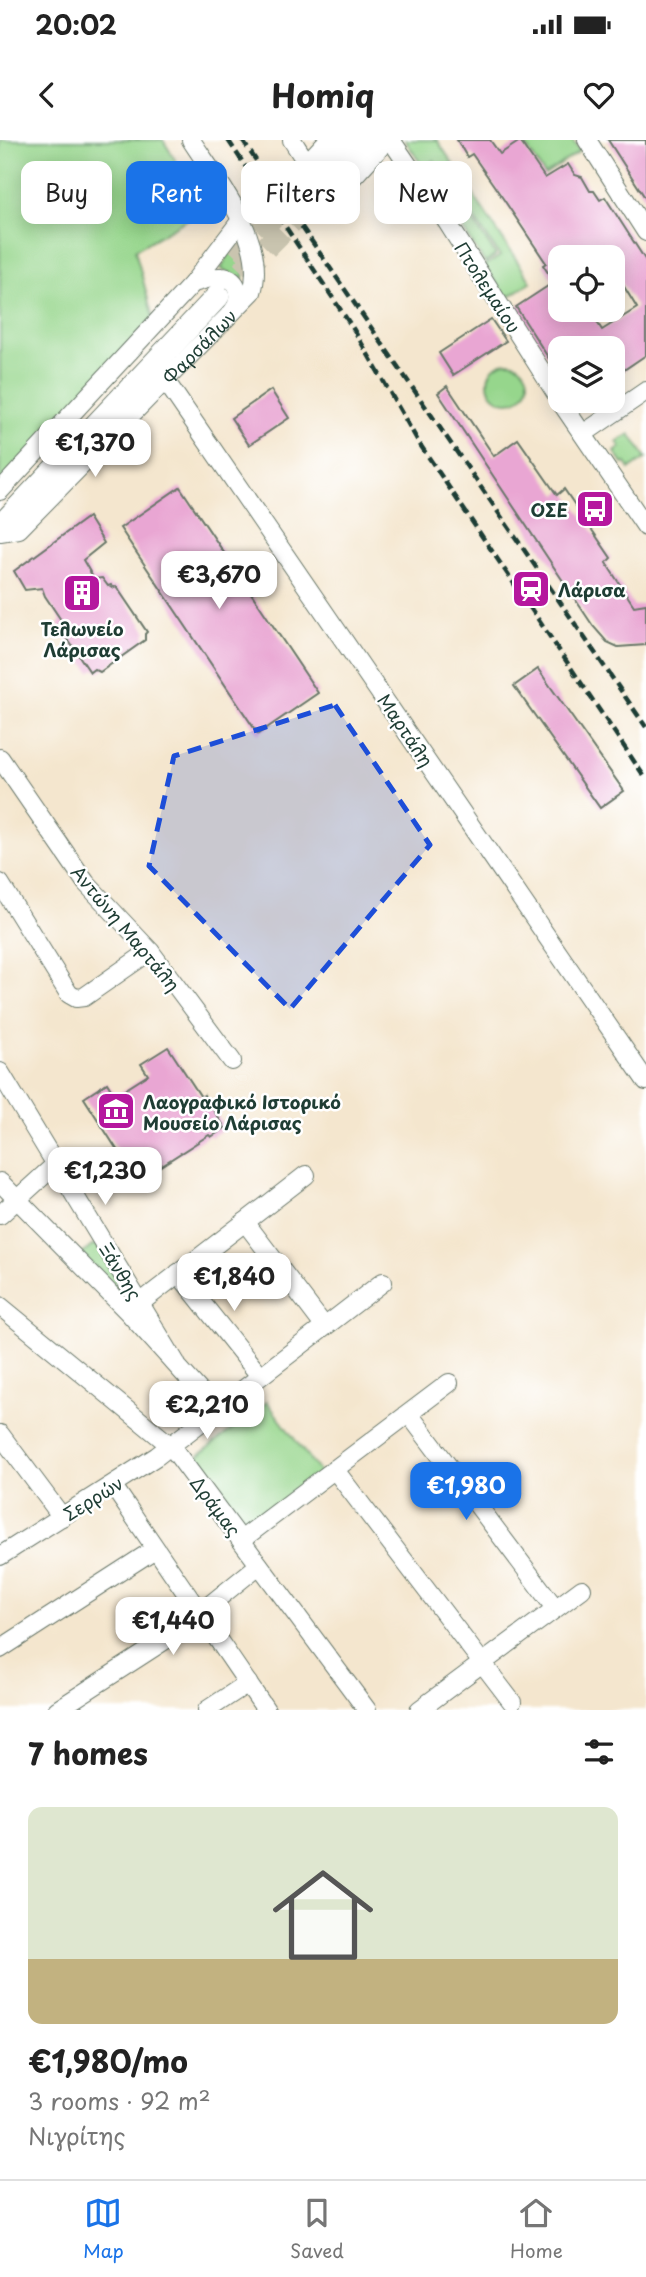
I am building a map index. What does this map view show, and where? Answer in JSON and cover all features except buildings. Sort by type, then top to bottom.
[{"type":"main road","points":[[328,161],[346,140]]},
{"type":"main road","points":[[332,161],[372,140]]},
{"type":"main road","name":"Φαρσάλων","points":[[0,504],[215,292]]},
{"type":"main road","name":"Φαρσάλων","points":[[0,530],[215,292]]},
{"type":"street","name":"Φαρσάλων","points":[[191,140],[241,220]]},
{"type":"street","points":[[292,140],[319,161]]},
{"type":"street","points":[[360,170],[389,140]]},
{"type":"street","name":"Πτολεμαίου","points":[[389,140],[447,222],[548,381]]},
{"type":"street","points":[[587,140],[646,232]]},
{"type":"street","points":[[0,491],[215,292],[241,220]]},
{"type":"street","name":"Φαρσάλων","points":[[0,530],[19,529],[165,380],[215,292],[252,292],[256,276],[254,254],[243,224]]},
{"type":"street","name":"Μαρτάλη","points":[[165,380],[646,1080]]},
{"type":"street","points":[[583,434],[646,391]]},
{"type":"street","name":"Πτολεμαίου","points":[[569,413],[646,527]]},
{"type":"street","name":"Αντώνη Μαρτάλη","points":[[0,758],[86,883],[150,951],[232,1061]]},
{"type":"street","points":[[0,883],[69,994],[76,998],[84,997],[150,951]]},
{"type":"street","name":"Ξάνθης","points":[[0,1072],[56,1164],[134,1307]]},
{"type":"street","points":[[0,1215],[56,1164]]},
{"type":"street","points":[[134,1307],[306,1175]]},
{"type":"street","points":[[0,1182],[134,1307],[176,1363],[216,1409]]},
{"type":"street","points":[[245,1222],[324,1325]]},
{"type":"street","points":[[178,1273],[260,1377]]},
{"type":"street","name":"Σερρών","points":[[0,1556],[113,1486],[171,1446],[383,1282]]},
{"type":"street","name":"Δράμας","points":[[0,1306],[171,1446],[367,1710]]},
{"type":"street","points":[[241,1540],[449,1383]]},
{"type":"street","points":[[409,1414],[555,1608]]},
{"type":"street","points":[[0,1434],[62,1517]]},
{"type":"street","points":[[335,1470],[512,1702]]},
{"type":"street","points":[[113,1486],[266,1710]]},
{"type":"street","points":[[0,1649],[155,1549]]},
{"type":"street","points":[[57,1710],[200,1615],[260,1565]]},
{"type":"street","points":[[419,1710],[582,1588]]},
{"type":"street","points":[[207,1710],[248,1683]]},
{"type":"highlighted area","points":[[335,705],[430,845],[290,1009],[149,866],[174,756]]},
{"type":"green space","points":[[0,140],[163,140],[176,161],[126,161],[126,224],[179,224],[135,250],[153,318],[0,484]]},
{"type":"green space","points":[[405,140],[437,140],[451,161],[434,160],[419,161]]},
{"type":"green space","points":[[522,140],[572,140],[580,151],[545,175]]},
{"type":"green space","points":[[472,193],[531,282],[507,298],[485,266],[500,256],[472,215]]},
{"type":"green space","points":[[472,220],[496,255],[485,263],[460,224],[472,224]]},
{"type":"green space","points":[[235,241],[245,264],[243,279],[221,269]]},
{"type":"green space","points":[[508,362],[516,363],[522,368],[527,374],[527,390],[522,396],[516,401],[508,402],[500,401],[494,396],[489,390],[488,382],[489,374],[494,368],[500,363]]},
{"type":"green space","points":[[630,434],[646,458],[630,469],[615,452],[621,447],[617,442]]},
{"type":"green space","points":[[97,1245],[129,1297],[125,1301],[82,1254]]},
{"type":"green space","points":[[267,1402],[322,1476],[247,1531],[194,1459]]},
{"type":"tunnel","points":[[235,256],[266,224]]},
{"type":"tunnel","points":[[218,296],[289,224]]},
{"type":"railway","points":[[228,140],[354,330],[419,443],[646,779]]},
{"type":"railway","points":[[242,140],[646,727]]},
{"type":"place","name":"ΟΣΕ","points":[[595,509]]},
{"type":"place","name":"Λάρισα","points":[[531,589]]},
{"type":"place","name":"Τελωνείο Λάρισας","points":[[82,593]]},
{"type":"place","name":"Λαογραφικό Ιστορικό Μουσείο Λάρισας","points":[[116,1111]]}]
